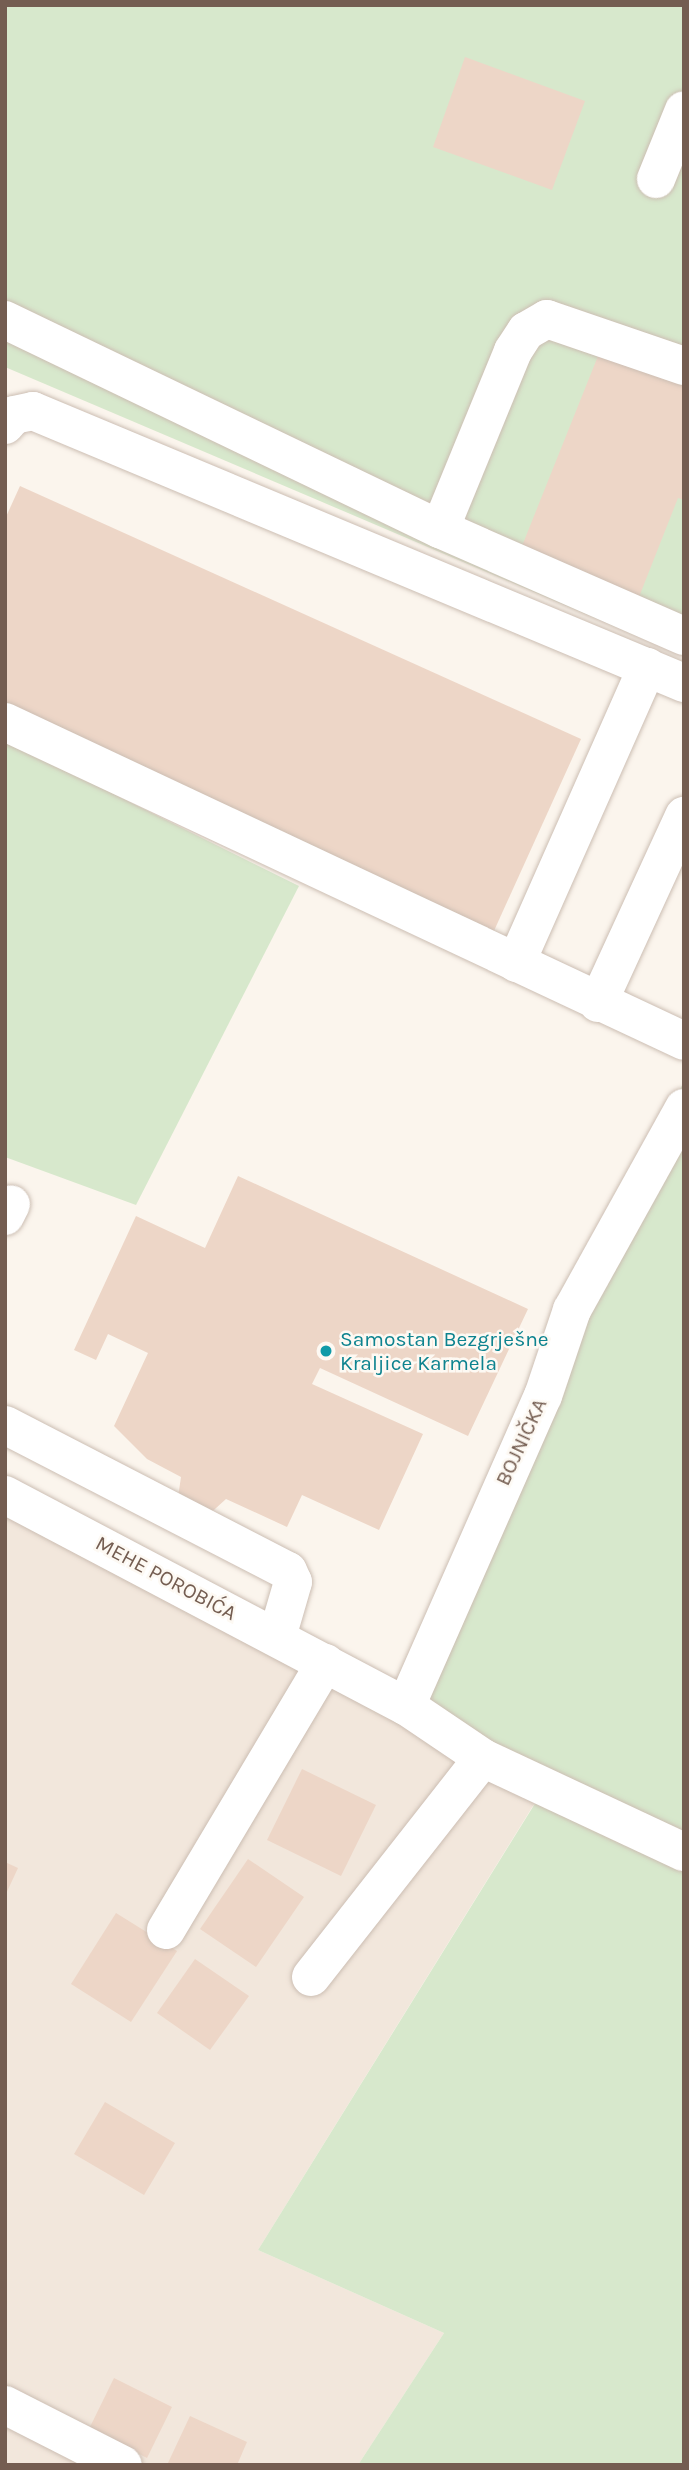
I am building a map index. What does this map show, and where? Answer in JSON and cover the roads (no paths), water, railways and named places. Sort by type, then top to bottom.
[{"type":"street","points":[[656,178],[684,110]]},
{"type":"street","points":[[440,529],[513,351],[526,331],[547,319],[684,366]]},
{"type":"street","points":[[5,320],[440,529],[684,636]]},
{"type":"street","points":[[5,425],[14,415],[33,411],[684,683]]},
{"type":"street","points":[[516,963],[647,667]]},
{"type":"street","points":[[5,722],[598,1003],[684,1041]]},
{"type":"street","points":[[598,1003],[684,816]]},
{"type":"street","name":"BOJNIČKA","points":[[406,1706],[543,1396],[572,1310],[684,1108]]},
{"type":"street","points":[[7,1429],[288,1571],[293,1582],[277,1637]]},
{"type":"street","name":"MEHE POROBIĆA","points":[[5,1495],[406,1706],[483,1758],[684,1852]]},
{"type":"street","points":[[166,1930],[325,1663]]},
{"type":"street","points":[[311,1977],[483,1758]]},
{"type":"street","points":[[5,2405],[123,2465]]},
{"type":"place","name":"Samostan Bezgrješne Kraljice Karmela","points":[[326,1351]]}]
